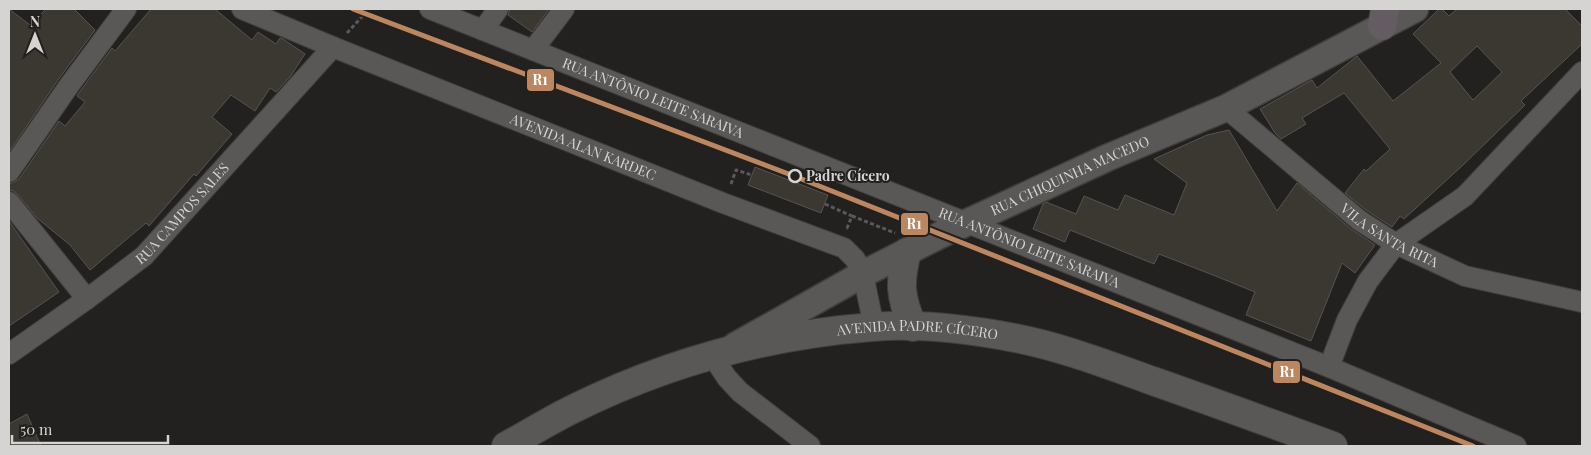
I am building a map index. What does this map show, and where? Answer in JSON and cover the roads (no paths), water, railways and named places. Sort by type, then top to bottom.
[{"type":"main road","points":[[907,252],[901,274],[901,292],[905,309],[913,327]]},
{"type":"main road","name":"AVENIDA PADRE CÍCERO","points":[[506,446],[571,410],[638,380],[720,352],[811,334],[874,327],[913,327],[959,330],[1016,338],[1088,357],[1333,446]]},
{"type":"street","points":[[9,172],[68,87],[126,9]]},
{"type":"street","name":"AVENIDA ALAN KARDEC","points":[[242,9],[723,203],[844,248],[855,259],[862,274],[874,327]]},
{"type":"street","name":"RUA ANTÔNIO LEITE SARAIVA","points":[[430,9],[1329,367],[1516,446]]},
{"type":"street","points":[[483,30],[498,9]]},
{"type":"street","points":[[533,50],[564,9]]},
{"type":"street","name":"RUA CHIQUINHA MACEDO","points":[[720,352],[862,274],[966,223],[1109,157],[1226,108],[1383,17],[1415,9]]},
{"type":"street","name":"RUA CAMPOS SALES","points":[[9,354],[86,300],[144,256],[333,47]]},
{"type":"street","points":[[1329,367],[1347,320],[1368,281],[1396,244],[1465,196],[1582,72]]},
{"type":"street","name":"VILA SANTA RITA","points":[[1226,108],[1359,220],[1396,244],[1465,276],[1582,302]]},
{"type":"street","points":[[9,202],[86,300]]},
{"type":"street","points":[[720,352],[727,378],[740,392],[810,446]]},
{"type":"place","name":"Padre Cícero","points":[[795,176]]}]
